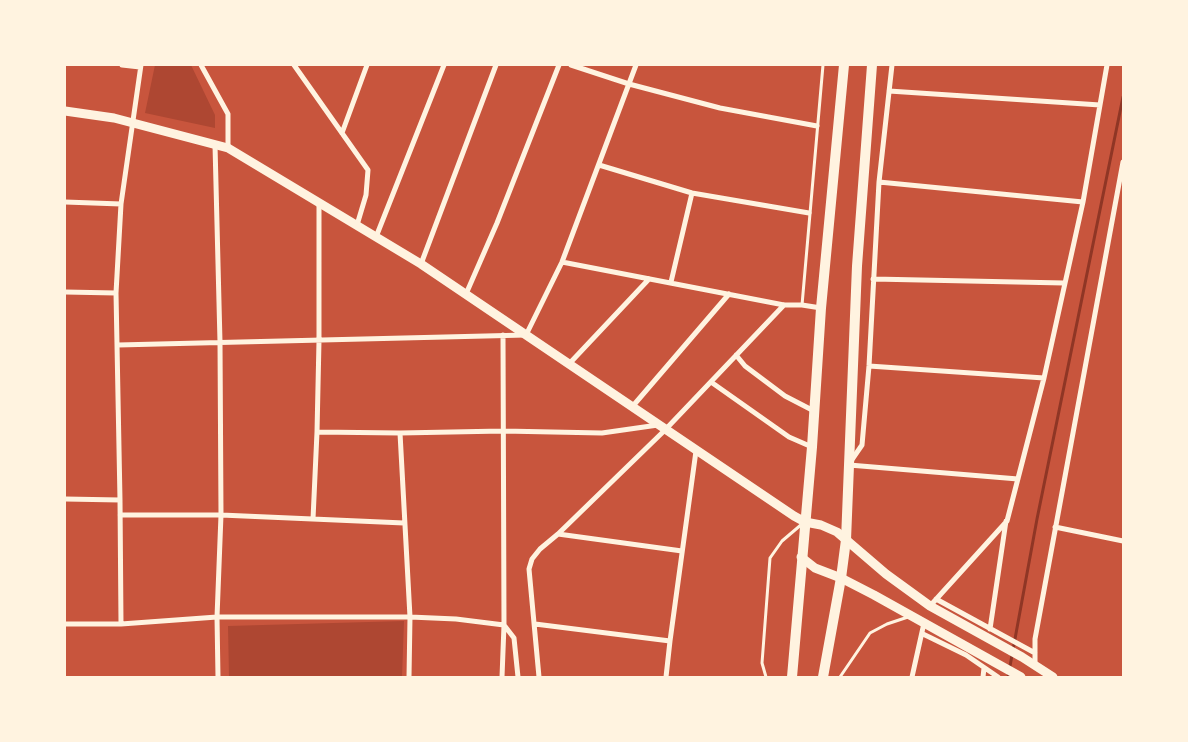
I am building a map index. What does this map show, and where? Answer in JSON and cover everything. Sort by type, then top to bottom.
[{"type":"highway","points":[[792,677],[812,447],[821,308],[844,65]]},
{"type":"highway","points":[[823,677],[846,540],[857,266],[872,65]]},
{"type":"main road","points":[[65,111],[131,122],[228,148],[421,264],[696,451],[805,522],[821,525],[836,532],[886,574],[1054,677]]},
{"type":"main road","points":[[802,557],[815,568],[841,578],[1021,677]]},
{"type":"street","points":[[120,624],[116,293],[121,204],[140,66],[122,65]]},
{"type":"street","points":[[201,65],[228,114],[228,148]]},
{"type":"street","points":[[294,65],[368,170],[366,194],[357,225]]},
{"type":"street","points":[[342,133],[367,65]]},
{"type":"street","points":[[376,237],[444,65]]},
{"type":"street","points":[[421,264],[496,65]]},
{"type":"street","points":[[466,294],[497,222],[559,65]]},
{"type":"street","points":[[571,65],[629,84],[720,108],[817,126]]},
{"type":"street","points":[[118,345],[526,335],[562,262],[636,65]]},
{"type":"street","points":[[848,465],[862,445],[869,366],[879,182],[892,65]]},
{"type":"street","points":[[990,629],[1006,521],[1044,378],[1083,202],[1107,65]]},
{"type":"street","points":[[889,90],[1100,105]]},
{"type":"street","points":[[215,144],[220,342],[221,515],[217,617],[218,677]]},
{"type":"street","points":[[1034,665],[1035,639],[1123,162]]},
{"type":"street","points":[[599,165],[692,193],[809,213]]},
{"type":"street","points":[[879,182],[1083,202]]},
{"type":"street","points":[[671,282],[692,193]]},
{"type":"street","points":[[65,202],[121,204]]},
{"type":"street","points":[[313,519],[319,341],[319,202]]},
{"type":"street","points":[[562,262],[784,305],[802,304],[821,308]]},
{"type":"street","points":[[569,364],[649,279]]},
{"type":"street","points":[[873,280],[1064,283]]},
{"type":"street","points":[[65,292],[116,293]]},
{"type":"street","points":[[632,406],[729,294]]},
{"type":"street","points":[[540,677],[529,569],[532,559],[662,427],[710,382],[784,305]]},
{"type":"street","points":[[502,677],[504,625],[503,335]]},
{"type":"street","points":[[736,355],[745,366],[786,396],[814,411]]},
{"type":"street","points":[[869,366],[1044,378]]},
{"type":"street","points":[[710,382],[789,438],[812,447]]},
{"type":"street","points":[[317,432],[400,433],[503,430],[602,433],[662,427]]},
{"type":"street","points":[[400,433],[410,617],[409,677]]},
{"type":"street","points":[[666,677],[696,451]]},
{"type":"street","points":[[848,465],[1018,479]]},
{"type":"street","points":[[65,499],[120,500]]},
{"type":"street","points":[[120,515],[221,515],[404,523]]},
{"type":"street","points":[[1006,521],[933,603],[999,633],[1035,653]]},
{"type":"street","points":[[1055,527],[1123,541]]},
{"type":"street","points":[[558,534],[682,551]]},
{"type":"street","points":[[65,624],[120,624],[217,617],[410,617],[456,619],[504,625],[514,638],[518,677]]},
{"type":"street","points":[[535,624],[670,641]]},
{"type":"street","points":[[912,677],[924,624]]},
{"type":"street","points":[[922,634],[957,651],[998,677]]},
{"type":"street","points":[[983,677],[984,668]]},
{"type":"lane","points":[[802,304],[823,65]]},
{"type":"lane","points":[[766,677],[762,663],[770,558],[782,541],[805,522]]},
{"type":"lane","points":[[840,677],[870,633],[887,624],[911,616]]},
{"type":"shaded area","points":[[155,65],[191,65],[215,115],[215,128],[145,113]]},
{"type":"shaded area","points":[[404,621],[402,677],[229,677],[228,626]]},
{"type":"waterway","points":[[1008,677],[1037,519],[1123,97]]}]
